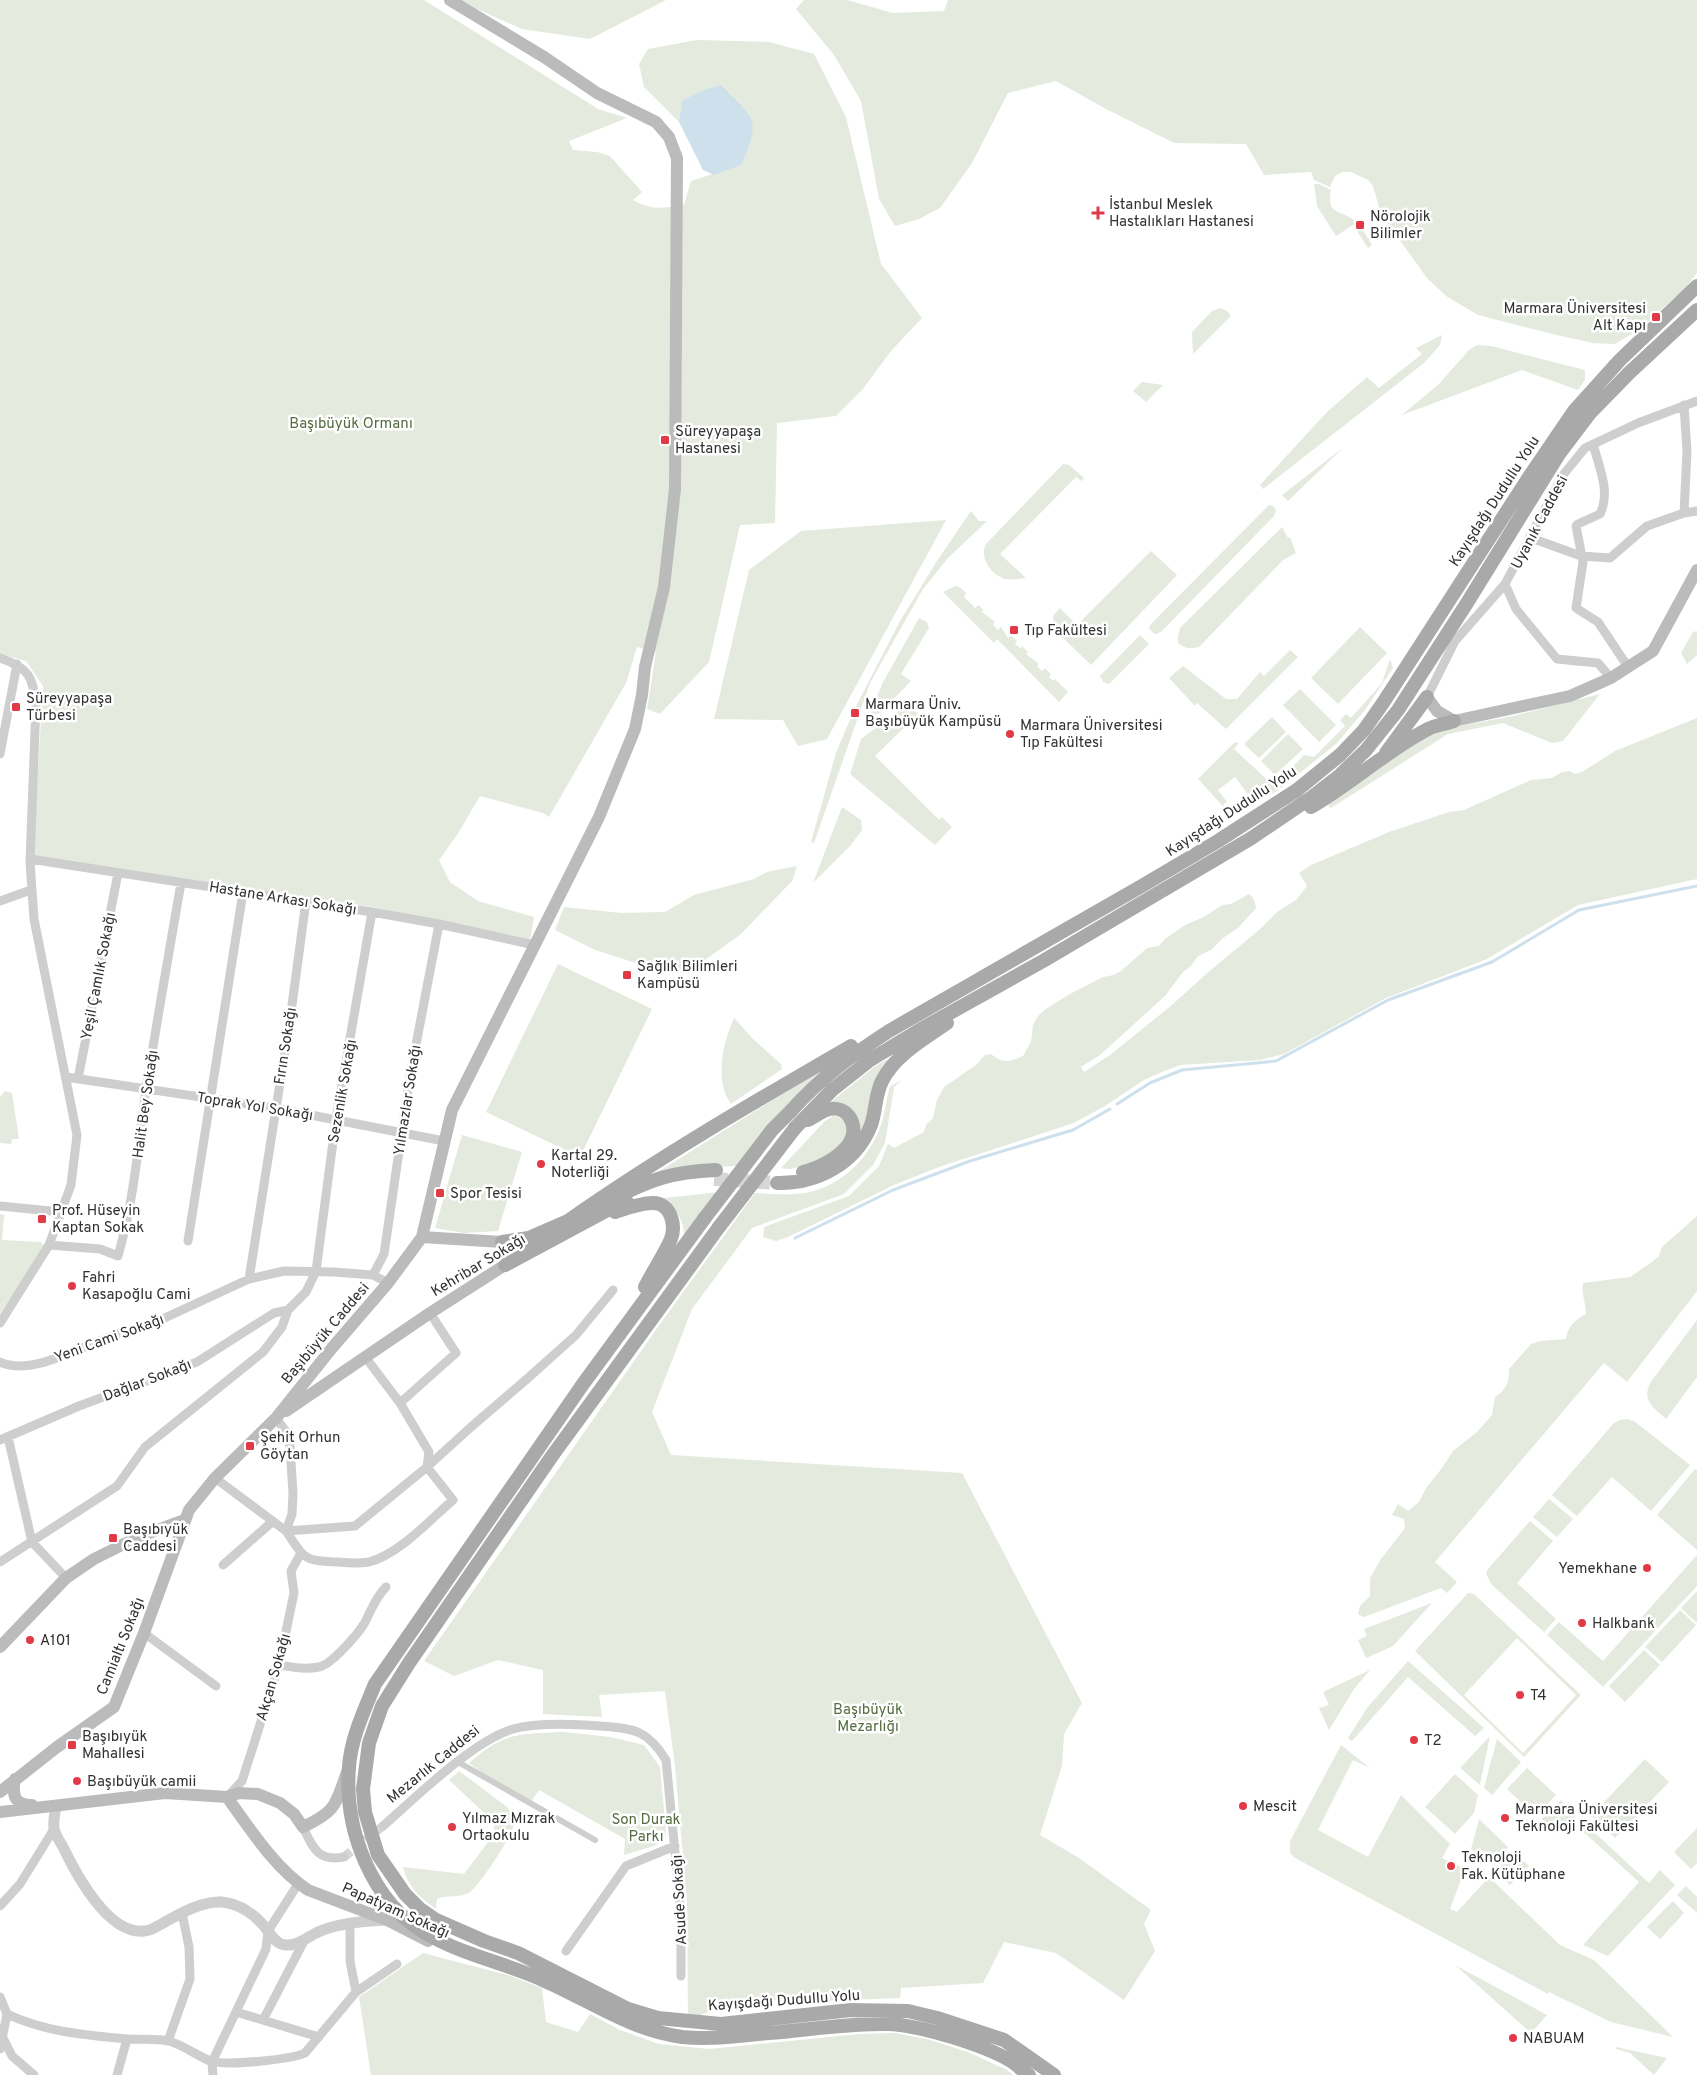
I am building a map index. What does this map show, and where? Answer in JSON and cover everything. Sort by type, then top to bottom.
[{"type":"main road","name":"Başıbüyük Caddesi","points":[[184,1520],[189,1510],[215,1478],[276,1418],[332,1348],[388,1284],[422,1237],[452,1110],[463,1084],[599,817],[635,728],[642,695],[645,667],[664,587],[675,489],[677,158],[668,137],[656,122],[596,93],[544,57],[450,0]]},
{"type":"main road","name":"Kayışdağı Dudullu Yolu","points":[[1030,2075],[1010,2060],[971,2044],[929,2031],[890,2024],[713,2038],[660,2034],[597,2008],[542,1980],[446,1944],[425,1933],[398,1910],[383,1893],[363,1857],[355,1837],[348,1768],[358,1726],[375,1684],[630,1318],[772,1130],[806,1094],[844,1060],[952,994],[1218,841],[1297,790],[1340,755],[1364,730],[1383,703],[1574,411],[1618,362],[1697,286]]},
{"type":"main road","name":"Kayışdağı Dudullu Yolu","points":[[1054,2075],[1004,2040],[937,2018],[908,2011],[851,2010],[721,2024],[658,2018],[628,2008],[518,1953],[484,1941],[436,1920],[415,1904],[392,1877],[378,1855],[365,1812],[362,1789],[369,1743],[382,1706],[409,1663],[552,1456],[719,1227],[794,1128],[832,1090],[870,1060],[1250,838],[1312,797],[1339,776],[1366,750],[1408,694],[1559,454],[1590,413],[1629,373],[1697,310]]},
{"type":"main road","points":[[1250,838],[1338,792],[1382,757],[1429,729],[1454,721],[1570,696],[1611,678],[1653,651],[1697,570]]},
{"type":"main road","points":[[1382,757],[1427,697],[1438,711],[1454,721]]},
{"type":"main road","points":[[794,1128],[827,1110],[842,1110],[849,1114],[853,1124],[853,1135],[849,1144],[835,1158],[805,1172],[777,1178],[792,1183],[812,1179],[840,1165],[863,1142],[870,1128],[882,1081],[901,1057],[1000,985]]},
{"type":"main road","points":[[572,1224],[612,1190],[819,1064],[879,1030],[952,994]]},
{"type":"main road","points":[[572,1224],[662,1176],[691,1171],[715,1174]]},
{"type":"main road","points":[[422,1237],[502,1242],[529,1238],[618,1211],[656,1203],[666,1209],[672,1218],[674,1227],[670,1240],[630,1318]]},
{"type":"main road","name":"Kehribar Sokağı","points":[[276,1418],[430,1313],[572,1224]]},
{"type":"main road","points":[[502,1242],[508,1252],[508,1259],[505,1265]]},
{"type":"main road","points":[[0,1648],[66,1578],[94,1559],[136,1538],[184,1520]]},
{"type":"main road","name":"Camialtı Sokağı","points":[[0,1792],[15,1778],[114,1707],[144,1633],[184,1520]]},
{"type":"main road","points":[[0,1812],[165,1793],[227,1797],[239,1793],[258,1794],[280,1803],[294,1814],[303,1827],[331,1812],[337,1802],[348,1768]]},
{"type":"main road","points":[[15,1778],[15,1796],[22,1805],[56,1806]]},
{"type":"main road","name":"Papatyam Sokağı","points":[[227,1797],[257,1840],[298,1884],[308,1890],[387,1920],[437,1946],[458,1954],[483,1958]]},
{"type":"main road","points":[[294,1814],[308,1816],[331,1812]]},
{"type":"street","name":"Uyanık Caddesi","points":[[1427,697],[1455,641],[1505,584],[1563,475],[1584,448],[1638,423],[1697,401]]},
{"type":"street","points":[[1684,405],[1687,452],[1684,513]]},
{"type":"street","points":[[1593,444],[1606,493],[1604,506],[1600,514],[1576,526],[1583,562],[1576,608],[1598,622],[1628,667]]},
{"type":"street","points":[[1531,538],[1581,556],[1610,558],[1647,526],[1684,513],[1697,511]]},
{"type":"street","points":[[1505,584],[1516,609],[1557,660],[1598,663],[1611,678]]},
{"type":"street","points":[[0,658],[17,664],[25,670],[34,685],[36,704],[30,859],[31,890],[34,919],[77,1127],[71,1185],[49,1245],[0,1323]]},
{"type":"street","points":[[0,754],[17,664]]},
{"type":"street","points":[[0,728],[6,718]]},
{"type":"street","name":"Hastane Arkası Sokağı","points":[[30,859],[306,901],[536,940]]},
{"type":"street","name":"Yeşil Çamlık Sokağı","points":[[78,1079],[118,873]]},
{"type":"street","name":"Halit Bey Sokağı","points":[[49,1245],[100,1248],[118,1256],[127,1227],[134,1187],[146,1090],[182,883]]},
{"type":"street","points":[[0,901],[31,890]]},
{"type":"street","points":[[188,1241],[243,892]]},
{"type":"street","name":"Fırın Sokağı","points":[[249,1279],[290,1020],[306,901]]},
{"type":"street","name":"Sezenlik Sokağı","points":[[288,1310],[306,1292],[316,1271],[336,1119],[372,912]]},
{"type":"street","name":"Yılmazlar Sokağı","points":[[373,1275],[384,1254],[401,1132],[439,924]]},
{"type":"street","name":"Toprak Yol Sokağı","points":[[66,1078],[275,1108],[444,1141]]},
{"type":"street","points":[[0,1206],[61,1212]]},
{"type":"street","name":"Yeni Cami Sokağı","points":[[0,1362],[7,1365],[20,1366],[34,1364],[66,1354],[128,1329],[143,1328],[249,1279],[284,1271],[373,1275],[388,1284]]},
{"type":"street","points":[[286,1531],[354,1526],[428,1467],[576,1335],[614,1290]]},
{"type":"street","points":[[0,1562],[117,1486],[145,1447],[263,1352],[282,1327],[288,1310]]},
{"type":"street","name":"Dağlar Sokağı","points":[[4,1438],[79,1406],[197,1362],[274,1313],[288,1310]]},
{"type":"street","points":[[400,1403],[456,1353],[430,1313]]},
{"type":"street","points":[[215,1478],[286,1531],[301,1553],[312,1561],[370,1562],[386,1555],[453,1500],[428,1467],[429,1452],[400,1403],[366,1358]]},
{"type":"street","points":[[276,1418],[288,1433],[290,1446],[293,1493],[292,1514],[286,1531]]},
{"type":"street","points":[[4,1438],[32,1542],[66,1578]]},
{"type":"street","points":[[223,1564],[272,1522]]},
{"type":"street","name":"Akçan Sokağı","points":[[227,1797],[242,1781],[279,1666],[294,1593],[291,1571],[301,1553]]},
{"type":"street","points":[[279,1666],[321,1667],[343,1649],[362,1627],[378,1595],[386,1587]]},
{"type":"street","points":[[144,1633],[216,1686]]},
{"type":"street","name":"Mezarlık Caddesi","points":[[383,1826],[458,1762],[492,1738],[512,1729],[532,1726],[583,1724],[621,1728],[640,1733],[653,1740]]},
{"type":"street","name":"Asude Sokağı","points":[[653,1740],[666,1760],[681,1914],[681,1976]]},
{"type":"street","points":[[458,1762],[595,1840]]},
{"type":"street","points":[[0,1906],[20,1884],[54,1829],[56,1806]]},
{"type":"street","points":[[303,1827],[313,1848],[321,1855],[336,1859],[344,1857]]},
{"type":"street","points":[[54,1829],[70,1862],[87,1890],[104,1911],[121,1926],[133,1931],[146,1931],[198,1906],[220,1901],[234,1904],[249,1912],[268,1930],[274,1940],[282,1944],[304,1941],[325,1929],[387,1920]]},
{"type":"street","points":[[566,1951],[626,1866],[675,1846]]},
{"type":"street","points":[[213,2075],[212,2062],[266,1949],[268,1930],[298,1884]]},
{"type":"street","points":[[168,2041],[190,1979],[189,1948],[182,1913]]},
{"type":"street","points":[[350,1924],[350,1961],[356,1992]]},
{"type":"street","points":[[263,2020],[304,1941]]},
{"type":"street","points":[[7,2014],[30,2023],[62,2031],[127,2039],[168,2041],[212,2062],[248,2062],[294,2058],[305,2053],[356,1992],[397,1964]]},
{"type":"street","points":[[0,1996],[7,2014],[1,2036],[0,2049]]},
{"type":"street","points":[[236,2012],[319,2036]]},
{"type":"street","points":[[1,2036],[12,2056],[34,2075]]},
{"type":"street","points":[[117,2075],[127,2039]]},
{"type":"green space","name":"Başıbüyük Ormanı","points":[[0,0],[424,0],[598,109],[627,118],[569,141],[573,150],[597,152],[610,156],[642,192],[633,200],[646,206],[658,208],[684,205],[691,181],[741,165],[682,101],[679,122],[644,87],[639,64],[648,49],[697,40],[769,42],[814,54],[846,117],[881,264],[922,318],[891,351],[862,390],[836,416],[777,423],[775,523],[740,525],[709,662],[660,714],[647,709],[656,652],[637,647],[626,683],[549,817],[543,813],[480,796],[457,835],[439,860],[450,882],[478,901],[534,917],[530,940],[373,907],[33,856],[43,686],[26,661],[0,654]]},
{"type":"green space","points":[[457,0],[666,0],[590,39],[522,29]]},
{"type":"green space","points":[[804,0],[847,0],[893,13],[944,11],[948,0],[1697,0],[1697,273],[1686,287],[1640,329],[1615,344],[1593,343],[1478,315],[1446,296],[1427,278],[1381,214],[1373,186],[1368,180],[1351,172],[1342,172],[1335,176],[1330,187],[1314,180],[1311,172],[1264,175],[1246,144],[1174,143],[1106,109],[1056,81],[1008,93],[972,163],[940,208],[919,219],[895,226],[879,199],[861,101],[834,55],[796,9]]},
{"type":"green space","points":[[1314,184],[1319,184],[1331,190],[1330,199],[1333,209],[1355,221],[1372,245],[1368,248],[1353,225],[1336,236],[1317,206]]},
{"type":"green space","points":[[1221,308],[1231,316],[1193,354],[1192,332],[1212,311]]},
{"type":"green space","points":[[1442,335],[1440,345],[1424,363],[1263,489],[1260,485],[1327,412],[1367,377],[1379,388],[1422,354],[1416,348]]},
{"type":"green space","points":[[1477,345],[1491,346],[1581,369],[1585,371],[1585,380],[1578,390],[1522,370],[1402,415],[1439,384],[1469,350]]},
{"type":"green space","points":[[1142,382],[1163,385],[1146,402],[1133,391]]},
{"type":"green space","points":[[1344,447],[1288,501],[1282,495]]},
{"type":"green space","points":[[1063,464],[1069,465],[1084,478],[1081,481],[1076,477],[1000,554],[1026,578],[1005,579],[1000,577],[991,570],[985,560],[984,549],[986,544]]},
{"type":"green space","points":[[1269,505],[1273,506],[1276,510],[1274,516],[1161,632],[1155,634],[1149,629],[1150,625]]},
{"type":"green space","points":[[971,511],[979,521],[987,521],[948,558],[923,589],[870,683],[814,843],[811,842],[836,753],[853,712],[900,621]]},
{"type":"green space","points":[[946,520],[827,739],[798,746],[783,720],[714,719],[749,570],[801,531]]},
{"type":"green space","points":[[1282,527],[1288,538],[1290,537],[1296,553],[1283,560],[1199,647],[1188,648],[1178,643],[1180,628]]},
{"type":"green space","points":[[1151,551],[1177,575],[1091,665],[1054,629],[1053,616],[1060,608],[1077,625]]},
{"type":"green space","points":[[955,586],[961,588],[966,593],[964,597],[975,608],[979,605],[983,610],[982,612],[995,622],[993,625],[998,630],[1001,627],[1008,638],[1011,635],[1017,641],[1015,644],[1020,648],[1022,646],[1028,652],[1026,654],[1039,664],[1037,666],[1042,671],[1045,668],[1051,674],[1049,677],[1053,681],[1055,679],[1068,692],[1059,702],[997,639],[994,643],[943,592]]},
{"type":"green space","points":[[919,618],[927,622],[929,628],[901,674],[911,681],[880,713],[870,716],[882,684]]},
{"type":"green space","points":[[1360,627],[1387,653],[1338,704],[1311,678]]},
{"type":"green space","points":[[1697,631],[1697,655],[1687,664],[1681,653],[1693,632]]},
{"type":"green space","points":[[1140,635],[1149,644],[1109,684],[1103,682],[1100,676]]},
{"type":"green space","points":[[1290,650],[1298,657],[1226,729],[1197,703],[1195,706],[1169,678],[1183,666],[1226,699],[1237,699],[1260,672],[1264,676]]},
{"type":"green space","points":[[1390,659],[1393,668],[1365,710],[1336,744],[1277,791],[1230,814],[1198,779],[1235,742],[1239,743],[1234,749],[1274,786],[1304,755],[1314,757],[1345,726],[1340,720],[1346,714],[1351,718],[1382,683]],"holes":[[[1235,777],[1250,797],[1236,808],[1233,804],[1226,809],[1223,805],[1227,802],[1218,790]]]},
{"type":"green space","points":[[1300,689],[1336,725],[1319,742],[1283,705]]},
{"type":"green space","points":[[1600,694],[1563,741],[1552,743],[1503,723],[1448,734],[1331,808],[1328,806],[1336,798],[1433,733],[1444,729],[1513,716]]},
{"type":"green space","points":[[908,704],[918,714],[875,756],[939,820],[942,817],[952,827],[935,845],[850,774],[861,739]]},
{"type":"green space","points":[[1272,717],[1286,732],[1259,758],[1244,744]]},
{"type":"green space","points":[[1697,718],[1697,879],[1578,905],[1487,959],[1386,998],[1284,1054],[1260,1060],[1181,1065],[1144,1080],[1105,1106],[1074,1123],[939,1167],[894,1185],[788,1237],[776,1241],[763,1237],[764,1227],[849,1196],[879,1166],[888,1144],[894,1148],[924,1132],[926,1125],[933,1118],[937,1100],[944,1087],[976,1065],[985,1055],[991,1054],[1003,1061],[1014,1060],[1023,1056],[1031,1042],[1033,1025],[1038,1016],[1046,1009],[1103,977],[1114,975],[1121,971],[1147,948],[1159,946],[1165,939],[1185,925],[1204,917],[1222,905],[1231,904],[1249,894],[1255,902],[1256,908],[1238,928],[1223,938],[1211,950],[1198,956],[1165,996],[1100,1055],[1081,1067],[1084,1072],[1110,1055],[1172,1005],[1277,912],[1296,900],[1307,886],[1299,873],[1311,865],[1389,832],[1449,812],[1464,810],[1531,780],[1552,778],[1562,772],[1570,771],[1575,774],[1582,772],[1615,751]]},
{"type":"green space","points":[[1288,734],[1303,749],[1275,775],[1261,761]]},
{"type":"green space","points":[[842,807],[861,820],[862,830],[850,846],[813,883]]},
{"type":"green space","points":[[797,866],[792,881],[741,934],[691,970],[666,969],[639,964],[595,950],[555,930],[564,907],[621,913],[665,912],[694,895],[754,879],[767,872]]},
{"type":"green space","points":[[558,964],[652,1009],[580,1157],[486,1112]]},
{"type":"green space","points":[[734,1018],[753,1039],[781,1064],[782,1069],[731,1104],[723,1084],[722,1061],[726,1039]]},
{"type":"green space","points":[[896,1054],[858,1142],[855,1121],[850,1109],[845,1105],[831,1102],[874,1067]]},
{"type":"green space","points":[[827,1066],[738,1166],[682,1168],[658,1172]]},
{"type":"green space","name":"Başıbüyük Mezarlığı","points":[[902,1080],[894,1087],[885,1143],[873,1165],[844,1194],[752,1228],[692,1309],[652,1412],[671,1455],[962,1473],[1082,1703],[1064,1734],[1062,1766],[1040,1835],[1079,1858],[1151,1910],[1144,1924],[1155,1951],[1124,2000],[1056,1953],[1004,1942],[983,1983],[901,1988],[900,1998],[818,2001],[768,2000],[733,2004],[688,2019],[687,1902],[675,1766],[665,1691],[599,1695],[602,1717],[543,1714],[543,1670],[498,1660],[454,1676],[424,1661],[660,1324],[755,1193],[796,1194],[809,1192],[821,1189],[843,1177],[861,1160],[875,1139],[882,1123],[890,1086]]},
{"type":"green space","points":[[5,1091],[12,1093],[19,1139],[12,1139],[11,1144],[0,1143],[0,1097]]},
{"type":"green space","points":[[833,1116],[846,1123],[849,1128],[843,1144],[811,1166],[781,1168],[825,1121]]},
{"type":"green space","points":[[462,1135],[522,1152],[498,1231],[464,1233],[435,1228]]},
{"type":"green space","points":[[720,1192],[684,1236],[683,1225],[679,1216],[664,1201],[664,1198]]},
{"type":"green space","points":[[0,1214],[4,1215],[2,1240],[41,1242],[45,1249],[0,1313]]},
{"type":"green space","points":[[1697,1216],[1697,1291],[1627,1382],[1604,1363],[1435,1562],[1457,1582],[1447,1593],[1441,1588],[1364,1617],[1358,1614],[1360,1606],[1370,1596],[1370,1578],[1381,1559],[1405,1528],[1404,1519],[1392,1515],[1398,1504],[1408,1511],[1419,1502],[1426,1488],[1453,1451],[1477,1432],[1492,1415],[1495,1397],[1506,1385],[1509,1378],[1509,1369],[1531,1344],[1540,1341],[1566,1339],[1568,1331],[1573,1324],[1586,1314],[1583,1283],[1630,1277],[1659,1256],[1662,1247]]},
{"type":"green space","points":[[1697,1320],[1697,1377],[1666,1419],[1650,1403],[1647,1395],[1648,1389],[1650,1383]]},
{"type":"green space","points":[[1627,1419],[1634,1421],[1690,1465],[1651,1511],[1612,1477],[1577,1516],[1552,1495],[1614,1423]]},
{"type":"green space","points":[[1695,1469],[1697,1470],[1697,1550],[1657,1515]]},
{"type":"green space","points":[[1549,1499],[1573,1519],[1557,1537],[1533,1517]]},
{"type":"green space","points":[[1530,1521],[1553,1541],[1517,1583],[1556,1619],[1544,1632],[1492,1585],[1486,1574],[1488,1569]]},
{"type":"green space","points":[[1697,1555],[1697,1586],[1603,1687],[1547,1635],[1559,1622],[1603,1661]]},
{"type":"green space","points":[[1697,1591],[1697,1623],[1681,1608]]},
{"type":"green space","points":[[1468,1593],[1474,1594],[1581,1695],[1524,1757],[1415,1651]],"holes":[[[1517,1638],[1576,1695],[1523,1753],[1464,1695]]]},
{"type":"green space","points":[[1432,1603],[1393,1646],[1366,1658],[1358,1640],[1367,1636],[1364,1629]]},
{"type":"green space","points":[[1680,1610],[1696,1625],[1662,1662],[1645,1647]]},
{"type":"green space","points":[[1644,1650],[1660,1665],[1625,1702],[1609,1686]]},
{"type":"green space","points":[[1408,1661],[1484,1728],[1475,1736],[1408,1677],[1352,1741],[1348,1738],[1367,1708]]},
{"type":"green space","points":[[1370,1670],[1354,1689],[1329,1730],[1319,1708],[1329,1705],[1323,1692]]},
{"type":"green space","name":"Son Durak Parkı","points":[[564,1732],[610,1737],[644,1745],[660,1767],[665,1839],[654,1846],[624,1855],[625,1839],[539,1790],[531,1802],[508,1792],[469,1763],[492,1745],[502,1740],[535,1733]]},
{"type":"green space","points":[[1490,1736],[1480,1785],[1460,1768]]},
{"type":"green space","points":[[1497,1739],[1521,1762],[1492,1795],[1484,1788]]},
{"type":"green space","points":[[1341,1745],[1370,1768],[1353,1760],[1318,1830],[1368,1857],[1401,1795],[1450,1844],[1442,1858],[1465,1869],[1450,1909],[1457,1912],[1489,1877],[1560,1945],[1594,1960],[1673,2037],[1611,2022],[1549,1992],[1548,1994],[1295,1858],[1290,1853],[1290,1841]]},
{"type":"green space","points":[[1645,1759],[1669,1782],[1615,1838],[1591,1816]]},
{"type":"green space","points":[[1527,1768],[1556,1795],[1536,1816],[1507,1789]]},
{"type":"green space","points":[[459,1771],[507,1807],[513,1817],[514,1824],[502,1849],[474,1888],[466,1894],[437,1899],[436,1909],[425,1901],[411,1886],[403,1867],[464,1874],[495,1833],[493,1821],[449,1780]]},
{"type":"green space","points":[[1455,1774],[1478,1795],[1474,1813],[1455,1834],[1425,1807]]},
{"type":"green space","points":[[1561,1800],[1576,1815],[1557,1834],[1542,1819]]},
{"type":"green space","points":[[1479,1819],[1508,1847],[1491,1865],[1471,1849]]},
{"type":"green space","points":[[1583,1822],[1649,1883],[1660,1870],[1675,1885],[1608,1956],[1583,1945],[1639,1882],[1578,1827]]},
{"type":"green space","points":[[1697,1828],[1697,1863],[1691,1869],[1674,1852]]},
{"type":"green space","points":[[1514,1852],[1529,1866],[1510,1885],[1496,1871]]},
{"type":"green space","points":[[1686,1886],[1697,1897],[1697,1913],[1677,1895]]},
{"type":"green space","points":[[1673,1901],[1684,1913],[1660,1939],[1647,1927]]},
{"type":"green space","points":[[423,1953],[507,1975],[542,1988],[546,2022],[578,2032],[590,2014],[620,2030],[659,2044],[709,2049],[859,2034],[894,2033],[927,2039],[968,2052],[1007,2070],[1013,2075],[371,2075],[359,1997]]},
{"type":"green space","points":[[1455,1965],[1547,2015],[1531,2033]]},
{"type":"green space","points":[[1616,2047],[1667,2058],[1654,2075],[1630,2053],[1616,2049]]},
{"type":"water","points":[[721,85],[748,113],[753,129],[741,165],[714,175],[703,170],[679,122],[682,101],[701,91]]},
{"type":"waterway","points":[[1117,1104],[1150,1083],[1182,1070],[1276,1061],[1388,1000],[1492,962],[1579,910],[1697,886]]},
{"type":"waterway","points":[[795,1238],[893,1190],[970,1161],[1073,1130],[1110,1109]]},
{"type":"tunnel","points":[[714,1179],[777,1183]]},
{"type":"tunnel","points":[[344,1857],[383,1826]]},
{"type":"place","name":"İstanbul Meslek Hastalıkları Hastanesi","points":[[1098,213]]},
{"type":"place","name":"Nörolojik Bilimler","points":[[1360,225]]},
{"type":"place","name":"Marmara Üniversitesi Alt Kapı","points":[[1656,317]]},
{"type":"place","name":"Süreyyapaşa Hastanesi","points":[[665,440]]},
{"type":"place","name":"Tıp Fakültesi","points":[[1014,630]]},
{"type":"place","name":"Süreyyapaşa Türbesi","points":[[16,707]]},
{"type":"place","name":"Marmara Üniv. Başıbüyük Kampüsü","points":[[855,713]]},
{"type":"place","name":"Marmara Üniversitesi Tıp Fakültesi","points":[[1010,734]]},
{"type":"place","name":"Sağlık Bilimleri Kampüsü","points":[[627,975]]},
{"type":"place","name":"Kartal 29. Noterliği","points":[[541,1164]]},
{"type":"place","name":"Spor Tesisi","points":[[440,1193]]},
{"type":"place","name":"Prof. Hüseyin Kaptan Sokak","points":[[42,1219]]},
{"type":"place","name":"Fahri Kasapoğlu Cami","points":[[72,1286]]},
{"type":"place","name":"Şehit Orhun Göytan","points":[[250,1446]]},
{"type":"place","name":"Başıbıyük Caddesi","points":[[113,1538]]},
{"type":"place","name":"Yemekhane","points":[[1647,1568]]},
{"type":"place","name":"Halkbank","points":[[1582,1623]]},
{"type":"place","name":"A101","points":[[30,1640]]},
{"type":"place","name":"T4","points":[[1520,1695]]},
{"type":"place","name":"T2","points":[[1414,1740]]},
{"type":"place","name":"Başıbıyük Mahallesi","points":[[72,1745]]},
{"type":"place","name":"Başıbüyük camii","points":[[77,1781]]},
{"type":"place","name":"Mescit","points":[[1243,1806]]},
{"type":"place","name":"Marmara Üniversitesi Teknoloji Fakültesi","points":[[1505,1818]]},
{"type":"place","name":"Yılmaz Mızrak Ortaokulu","points":[[452,1827]]},
{"type":"place","name":"Teknoloji Fak. Kütüphane","points":[[1451,1866]]},
{"type":"place","name":"NABUAM","points":[[1513,2038]]}]
